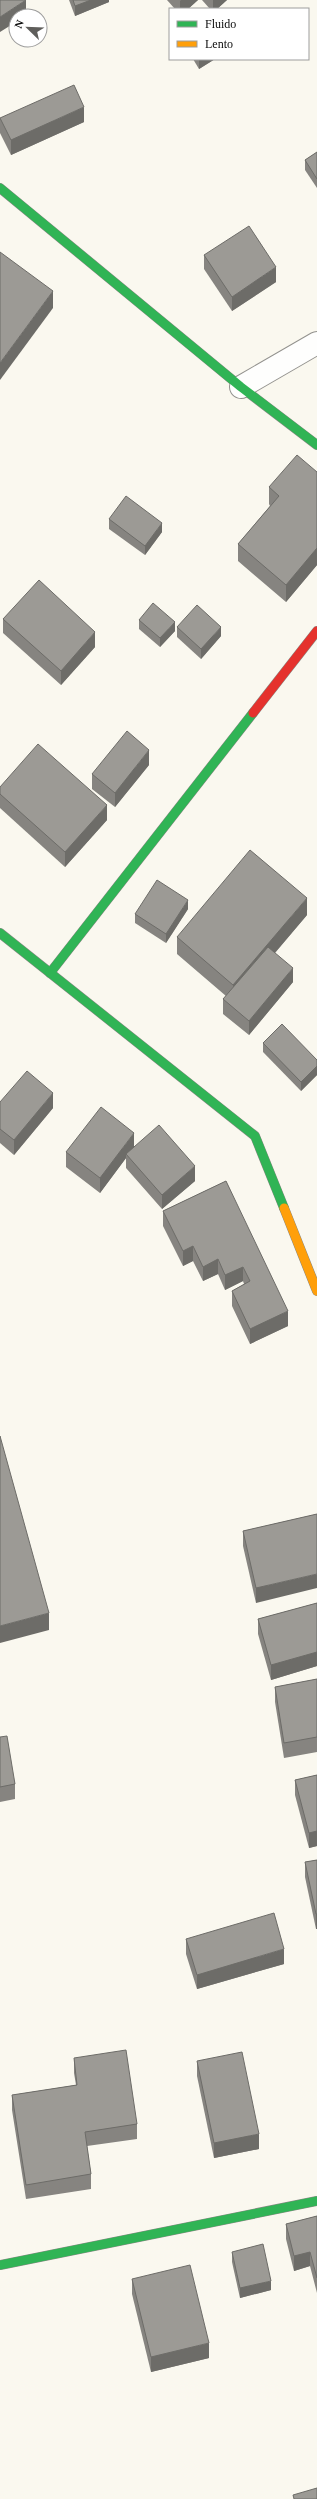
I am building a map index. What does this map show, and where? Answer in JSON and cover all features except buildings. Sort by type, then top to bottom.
[{"type":"street","points":[[0,188],[241,387],[317,445]]},
{"type":"street","points":[[241,387],[317,343]]},
{"type":"street","points":[[50,973],[317,631]]},
{"type":"street","points":[[0,933],[255,1136],[317,1291]]},
{"type":"street","points":[[0,2265],[317,2201]]},
{"type":"traffic: fast","points":[[0,188],[241,387],[317,445]]},
{"type":"traffic: fast","points":[[50,973],[253,713]]},
{"type":"traffic: fast","points":[[0,933],[255,1136],[284,1208]]},
{"type":"traffic: fast","points":[[0,2265],[317,2201]]},
{"type":"traffic: slow","points":[[284,1208],[317,1291]]},
{"type":"traffic: jam","points":[[253,713],[317,631]]}]
